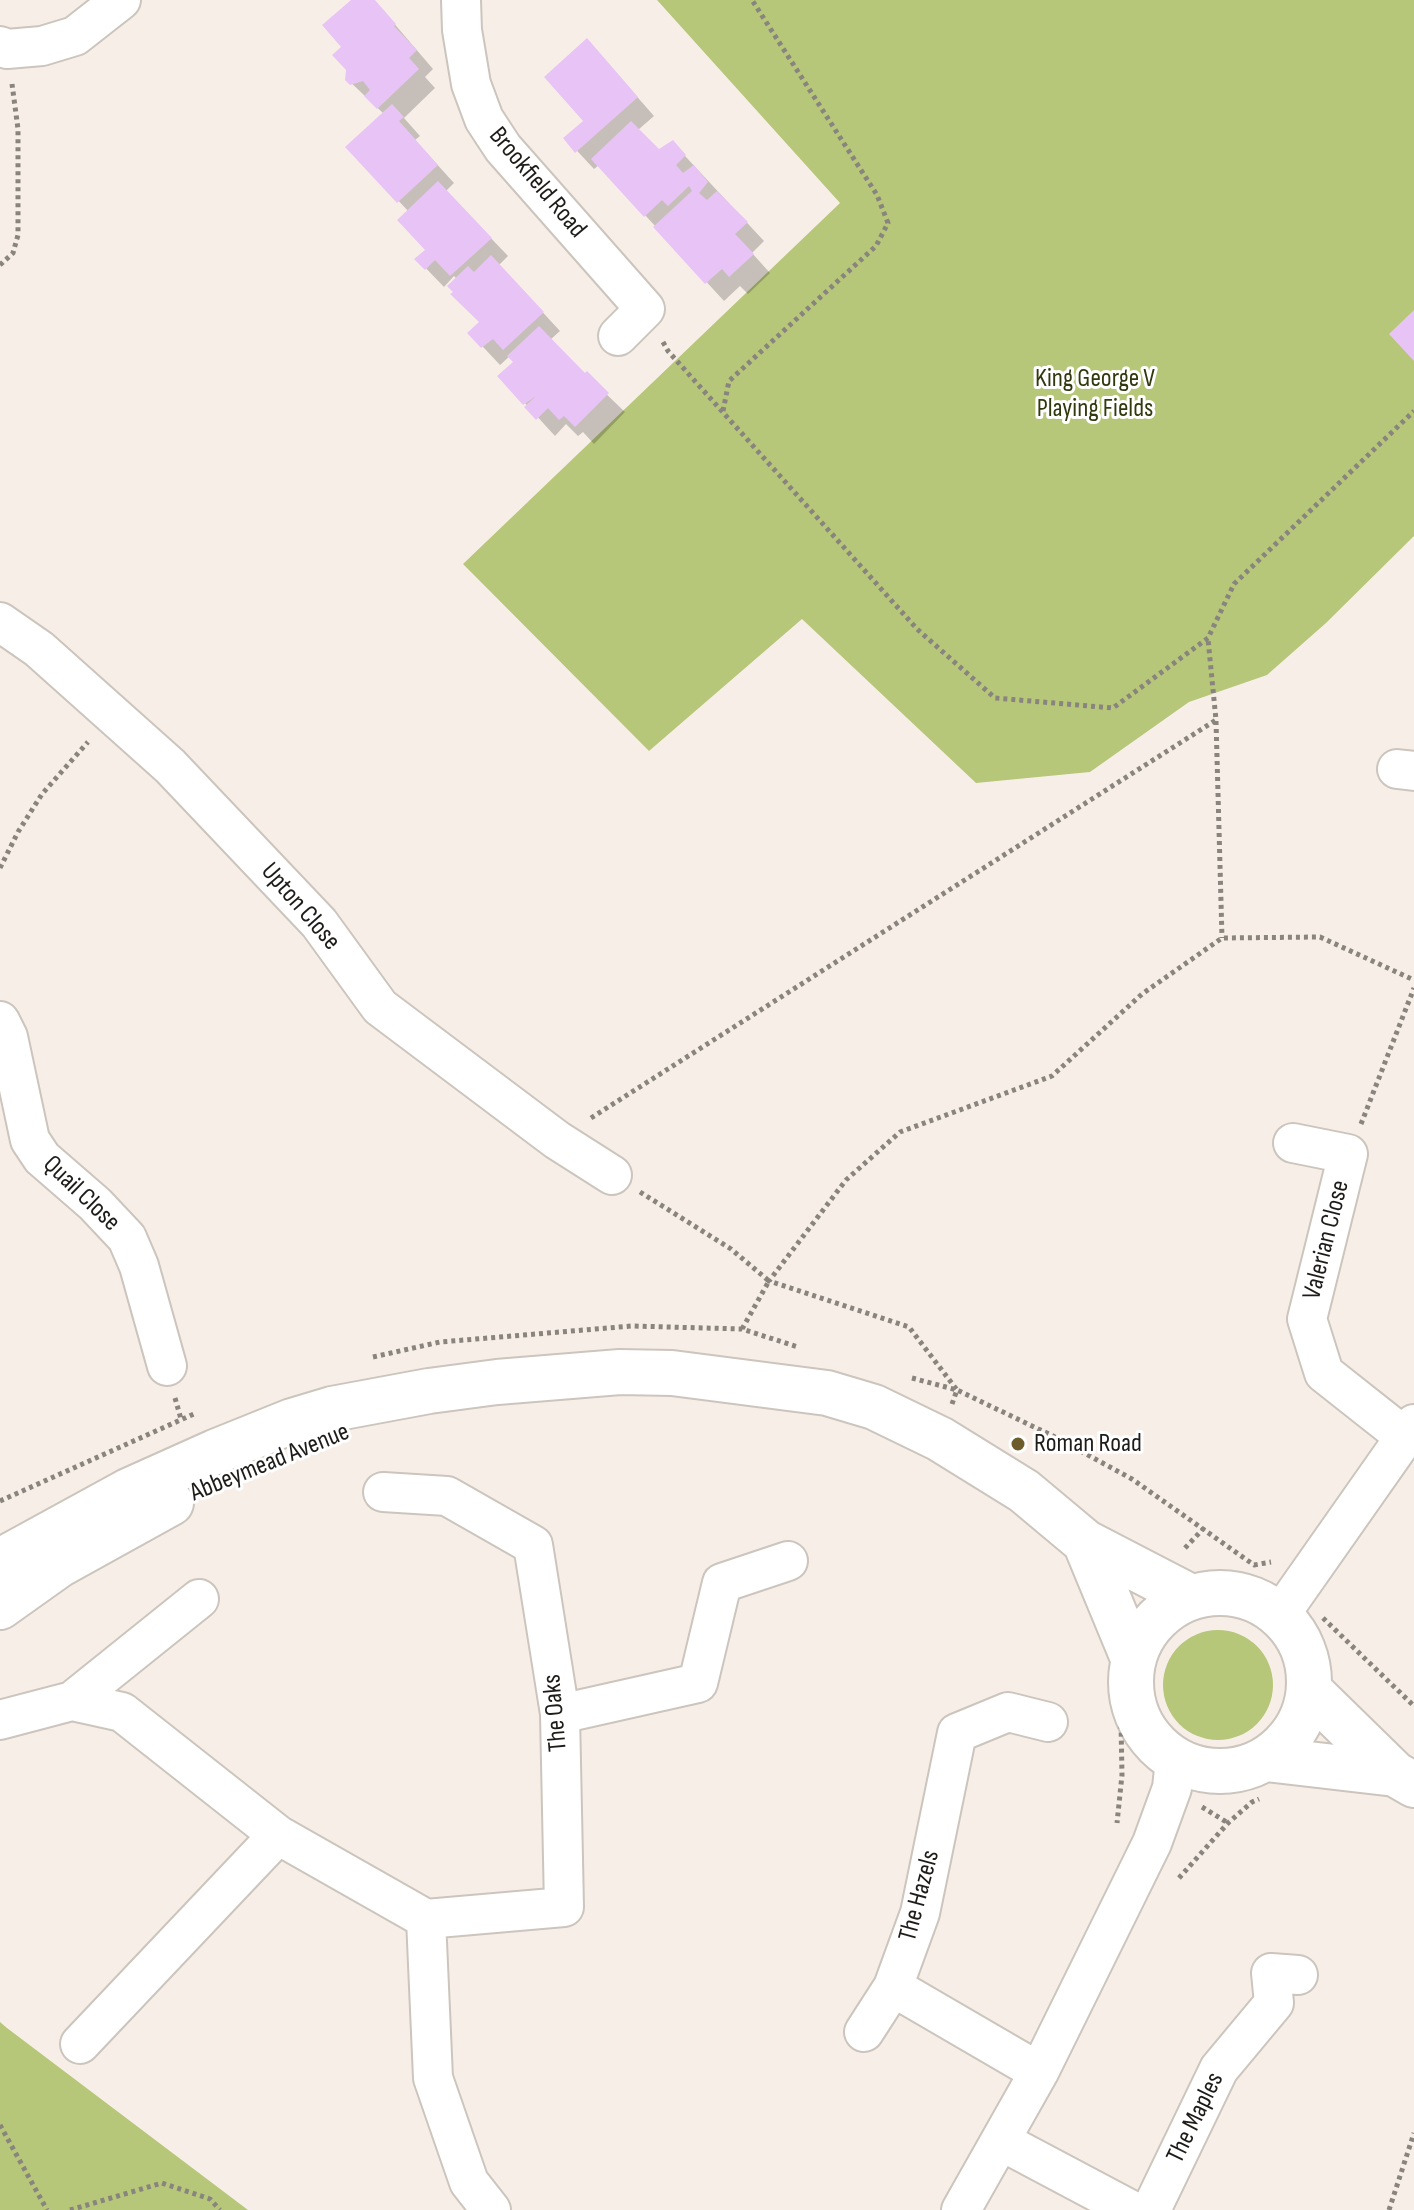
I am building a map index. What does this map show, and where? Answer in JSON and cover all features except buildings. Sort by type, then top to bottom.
[{"type":"street","points":[[0,46],[7,49],[42,46],[75,36],[121,0]]},
{"type":"street","name":"Brookfield Road","points":[[461,0],[462,30],[471,84],[484,119],[503,148],[645,309]]},
{"type":"street","points":[[618,336],[645,309]]},
{"type":"street","name":"Upton Close","points":[[0,622],[39,649],[170,766],[319,923],[380,1007],[557,1140],[612,1175]]},
{"type":"street","name":"Quail Close","points":[[0,1021],[8,1037],[30,1140],[42,1158],[95,1204],[127,1238],[139,1266],[167,1366]]},
{"type":"street","name":"Valerian Close","points":[[1293,1143],[1348,1154],[1307,1319],[1324,1373],[1410,1431]]},
{"type":"street","name":"Abbeymead Avenue","points":[[0,1528],[101,1476],[180,1441],[258,1412],[332,1391],[405,1377],[463,1371],[512,1371],[564,1376]]},
{"type":"street","name":"Abbeymead Avenue","points":[[0,1561],[128,1491],[292,1421],[332,1409],[429,1391],[564,1376],[672,1373],[827,1393],[874,1407],[940,1439],[1024,1491],[1085,1542],[1174,1587]]},
{"type":"street","name":"Abbeymead Avenue","points":[[0,1607],[28,1585],[101,1540],[241,1469],[353,1429],[564,1376]]},
{"type":"street","points":[[1273,1609],[1289,1602],[1410,1431]]},
{"type":"street","name":"The Oaks","points":[[383,1492],[447,1496],[533,1545],[560,1714],[564,1907],[426,1919]]},
{"type":"street","name":"Abbeymead Avenue","points":[[1085,1542],[1124,1670]]},
{"type":"street","points":[[560,1714],[698,1683],[722,1583],[788,1561]]},
{"type":"street","points":[[1265,1778],[1298,1725],[1309,1690],[1310,1675],[1304,1650],[1292,1628],[1273,1609],[1255,1599],[1234,1593],[1174,1587],[1171,1606],[1154,1620],[1124,1670],[1130,1681],[1133,1705],[1156,1746],[1175,1760],[1197,1769],[1220,1772],[1244,1769],[1265,1778],[1404,1779]]},
{"type":"street","points":[[0,1720],[72,1701],[199,1599]]},
{"type":"street","points":[[1309,1690],[1404,1779]]},
{"type":"street","points":[[72,1701],[122,1712],[278,1835],[426,1919],[433,2078],[469,2182],[491,2210]]},
{"type":"street","name":"The Hazels","points":[[893,1987],[920,1913],[957,1733],[1008,1712],[1048,1722]]},
{"type":"street","points":[[961,2210],[1039,2072],[1152,1843],[1172,1788],[1175,1760]]},
{"type":"street","points":[[80,2044],[278,1835]]},
{"type":"street","name":"The Maples","points":[[1151,2210],[1219,2069],[1274,2003],[1271,1974]]},
{"type":"street","points":[[864,2032],[893,1987],[1039,2072]]},
{"type":"street","points":[[1001,2141],[1131,2210]]},
{"type":"path","points":[[723,412],[729,381],[876,246],[888,223],[877,195],[752,0]]},
{"type":"path","points":[[0,265],[13,253],[18,235],[18,129]]},
{"type":"path","points":[[645,309],[668,351],[917,629],[995,698],[1113,708],[1208,638],[1234,584],[1414,411]]},
{"type":"path","points":[[1208,638],[1216,720],[1222,938]]},
{"type":"path","points":[[0,868],[42,794],[113,714]]},
{"type":"path","points":[[557,1140],[1216,720]]},
{"type":"path","points":[[742,1329],[769,1281],[846,1180],[900,1132],[1052,1076],[1142,994],[1222,938],[1320,937],[1414,980]]},
{"type":"path","points":[[1348,1154],[1414,988]]},
{"type":"path","points":[[612,1175],[731,1249],[769,1281],[909,1327],[957,1390]]},
{"type":"path","points":[[362,1360],[440,1342],[632,1326],[742,1329],[803,1348]]},
{"type":"path","points":[[911,1378],[957,1390],[1053,1436],[1132,1479],[1254,1565],[1296,1561],[1328,1587],[1322,1603],[1323,1620],[1414,1706]]},
{"type":"path","points":[[940,1439],[957,1390]]},
{"type":"path","points":[[0,1501],[207,1409]]},
{"type":"path","points":[[1174,1587],[1204,1528]]},
{"type":"path","points":[[1117,1824],[1124,1670]]},
{"type":"path","points":[[1175,1883],[1228,1823],[1252,1802],[1265,1778]]},
{"type":"path","points":[[0,2125],[47,2210]]},
{"type":"path","points":[[1389,2210],[1414,2133]]},
{"type":"path","points":[[70,2210],[162,2183],[210,2199],[220,2210]]},
{"type":"green space","name":"King George V Playing Fields","points":[[657,0],[1414,0],[1414,536],[1326,623],[1267,675],[1189,702],[1090,772],[976,783],[802,619],[649,751],[463,564],[840,203]]},
{"type":"green space","points":[[1218,1630],[1239,1634],[1257,1646],[1269,1664],[1273,1685],[1269,1706],[1257,1724],[1239,1736],[1218,1740],[1197,1736],[1179,1724],[1167,1706],[1163,1685],[1167,1664],[1179,1646],[1197,1634]]},
{"type":"green space","points":[[0,2022],[7,2028],[248,2210],[0,2210]]},
{"type":"place","name":"Roman Road","points":[[1018,1444]]}]
